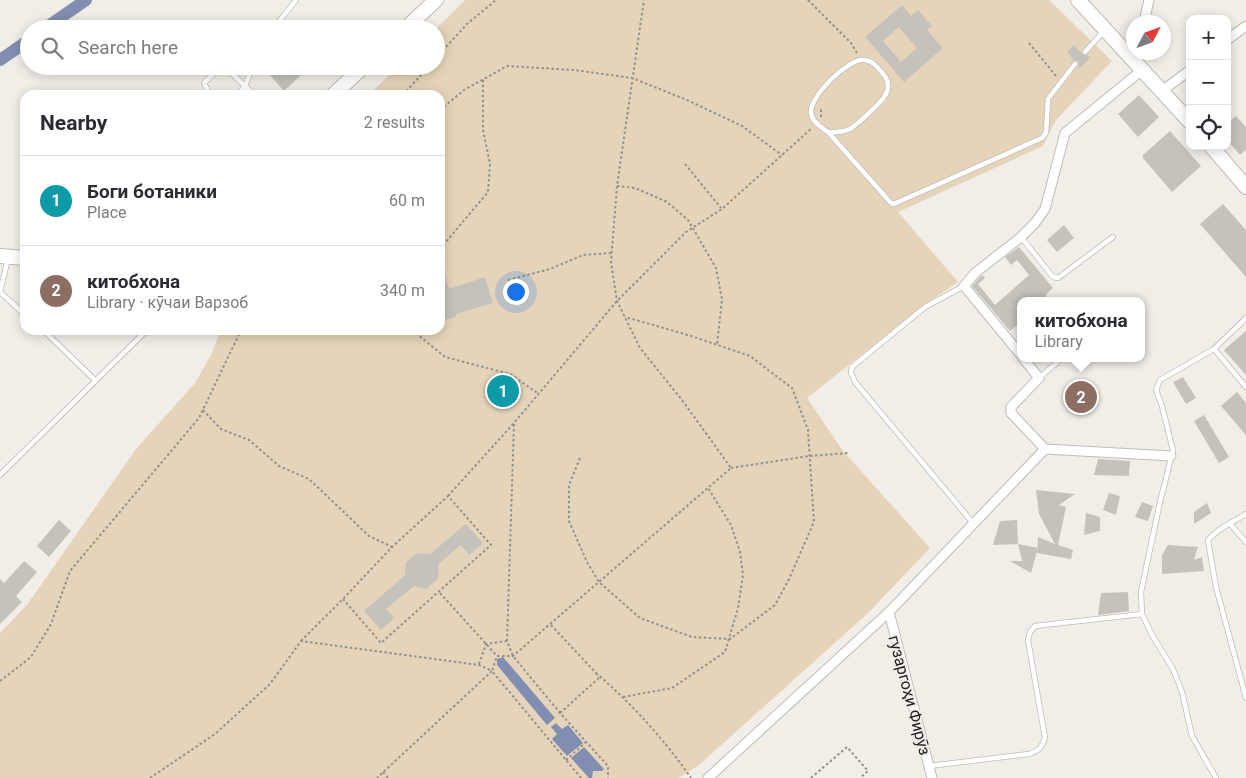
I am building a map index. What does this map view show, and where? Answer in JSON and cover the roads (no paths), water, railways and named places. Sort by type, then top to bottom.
[{"type":"main road","points":[[415,20],[436,0]]},
{"type":"main road","points":[[1078,0],[1105,30],[1139,62],[1186,118]]},
{"type":"main road","points":[[338,90],[354,75]]},
{"type":"main road","points":[[1214,150],[1246,187]]},
{"type":"main road","points":[[4,256],[20,258]]},
{"type":"street","points":[[1146,15],[1149,0]]},
{"type":"street","points":[[1231,37],[1246,26]]},
{"type":"street","points":[[1017,350],[964,286],[975,273],[1035,223],[1045,209],[1065,134],[1139,62]]},
{"type":"street","points":[[1162,91],[1186,73]]},
{"type":"street","points":[[1026,362],[1040,378],[1011,407],[1011,413],[1045,449],[1171,456]]},
{"type":"street","points":[[708,778],[889,612],[972,523],[1045,449]]},
{"type":"street","name":"гузаргоҳи Фирӯз","points":[[889,612],[932,778]]},
{"type":"lane","points":[[280,20],[296,0]]},
{"type":"lane","points":[[1085,52],[1105,30]]},
{"type":"lane","points":[[828,132],[842,132],[854,126],[887,93],[888,79],[872,62],[860,60],[850,64],[819,93],[812,106],[811,113],[816,124],[828,132],[893,204],[1042,138],[1046,133],[1048,99],[1075,64]]},
{"type":"lane","points":[[207,90],[204,84],[214,75]]},
{"type":"lane","points":[[233,75],[249,90]]},
{"type":"lane","points":[[242,90],[249,75]]},
{"type":"lane","points":[[1021,236],[1053,277],[1058,278],[1113,236]]},
{"type":"lane","points":[[4,256],[0,292],[20,310]]},
{"type":"lane","points":[[964,286],[925,307],[852,367],[851,372],[855,382],[972,523]]},
{"type":"lane","points":[[1216,778],[1192,736],[1182,692],[1173,670],[1142,614],[1141,592],[1173,450],[1156,386],[1160,380],[1214,349],[1246,318]]},
{"type":"lane","points":[[48,335],[95,380]]},
{"type":"lane","points":[[0,475],[142,335]]},
{"type":"lane","points":[[1214,349],[1246,387]]},
{"type":"lane","points":[[1040,378],[1058,362]]},
{"type":"lane","points":[[1246,514],[1214,532],[1208,540],[1216,587],[1246,698]]},
{"type":"lane","points":[[1230,524],[1246,542]]},
{"type":"lane","points":[[929,766],[1029,754],[1036,752],[1042,746],[1045,738],[1028,640],[1030,632],[1035,626],[1142,614]]},
{"type":"water","points":[[503,657],[555,718],[547,725],[497,665],[497,659]]},
{"type":"water","points":[[556,723],[562,729],[568,725],[583,743],[567,756],[552,739],[557,734],[551,727]]},
{"type":"water","points":[[584,747],[604,769],[602,771],[593,771],[592,778],[589,778],[571,758]]},
{"type":"waterway","points":[[57,20],[86,0]]},
{"type":"waterway","points":[[0,60],[20,46]]},
{"type":"place","name":"Боги ботаники","points":[[503,391]]},
{"type":"place","name":"китобхона","points":[[1081,397]]}]
